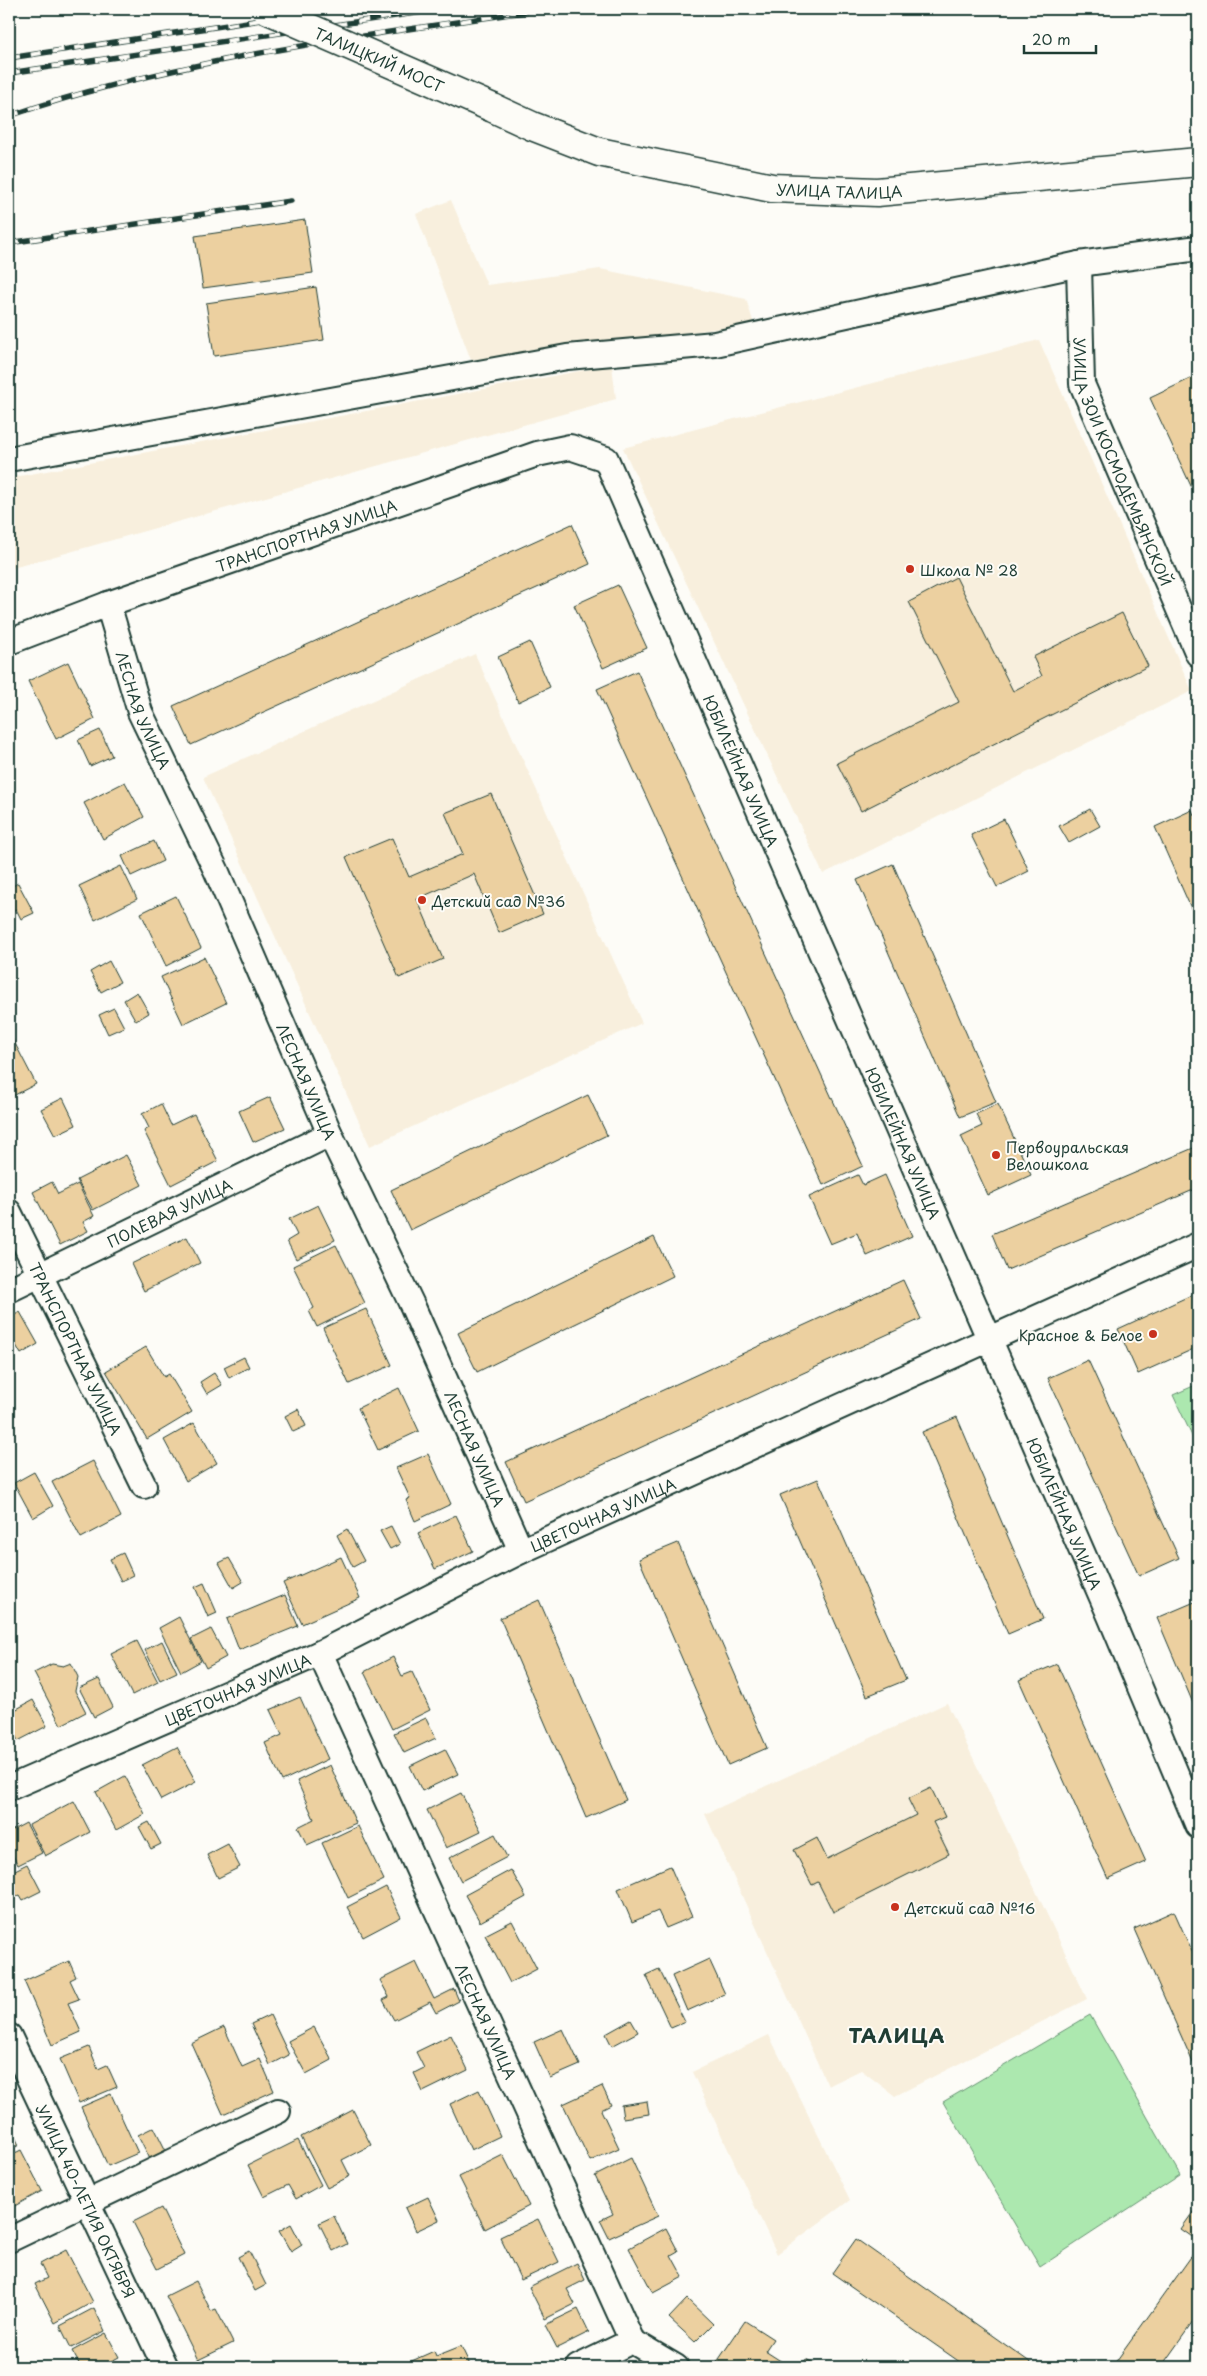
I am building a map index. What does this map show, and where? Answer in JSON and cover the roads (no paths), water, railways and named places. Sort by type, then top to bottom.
[{"type":"main road","name":"ТАЛИЦКИЙ МОСТ","points":[[266,9],[493,108]]},
{"type":"main road","name":"УЛИЦА ТАЛИЦА","points":[[493,108],[532,126],[599,152],[772,188],[877,192],[1198,162]]},
{"type":"street","points":[[9,459],[567,356],[715,344],[1079,264],[1198,248]]},
{"type":"street","name":"УЛИЦА ЗОИ КОСМОДЕМЬЯНСКОЙ","points":[[1079,264],[1082,384],[1198,654]]},
{"type":"street","name":"ТРАНСПОРТНАЯ УЛИЦА","points":[[9,642],[108,604],[537,454],[570,447],[606,459]]},
{"type":"street","name":"ЮБИЛЕЙНАЯ УЛИЦА","points":[[606,459],[1110,1616],[1198,1826]]},
{"type":"street","name":"ЛЕСНАЯ УЛИЦА","points":[[108,604],[140,712],[216,870],[330,1134],[412,1307],[521,1551]]},
{"type":"street","name":"ПОЛЕВАЯ УЛИЦА","points":[[9,1290],[330,1134]]},
{"type":"street","name":"ТРАНСПОРТНАЯ УЛИЦА","points":[[9,1212],[42,1275],[144,1486]]},
{"type":"street","name":"ЦВЕТОЧНАЯ УЛИЦА","points":[[9,1788],[320,1653],[521,1551],[1198,1245]]},
{"type":"street","name":"ЛЕСНАЯ УЛИЦА","points":[[320,1653],[632,2341]]},
{"type":"street","name":"УЛИЦА 40-ЛЕТИЯ ОКТЯБРЯ","points":[[9,2036],[86,2203],[165,2367]]},
{"type":"street","points":[[9,2240],[278,2111]]},
{"type":"street","points":[[578,2367],[632,2341],[676,2367]]},
{"type":"railway","points":[[9,58],[334,9]]},
{"type":"railway","points":[[9,73],[443,9]]},
{"type":"railway","points":[[9,116],[140,78],[207,63],[342,39],[545,9]]},
{"type":"railway","points":[[9,243],[291,201]]},
{"type":"place","name":"Школа № 28","points":[[910,569]]},
{"type":"place","name":"Детский сад №36","points":[[422,900]]},
{"type":"place","name":"Первоуральская Велошкола","points":[[996,1155]]},
{"type":"place","name":"Красное & Белое","points":[[1153,1334]]},
{"type":"place","name":"Детский сад №16","points":[[895,1907]]},
{"type":"district","name":"ТАЛИЦА","points":[[897,2035]]}]
